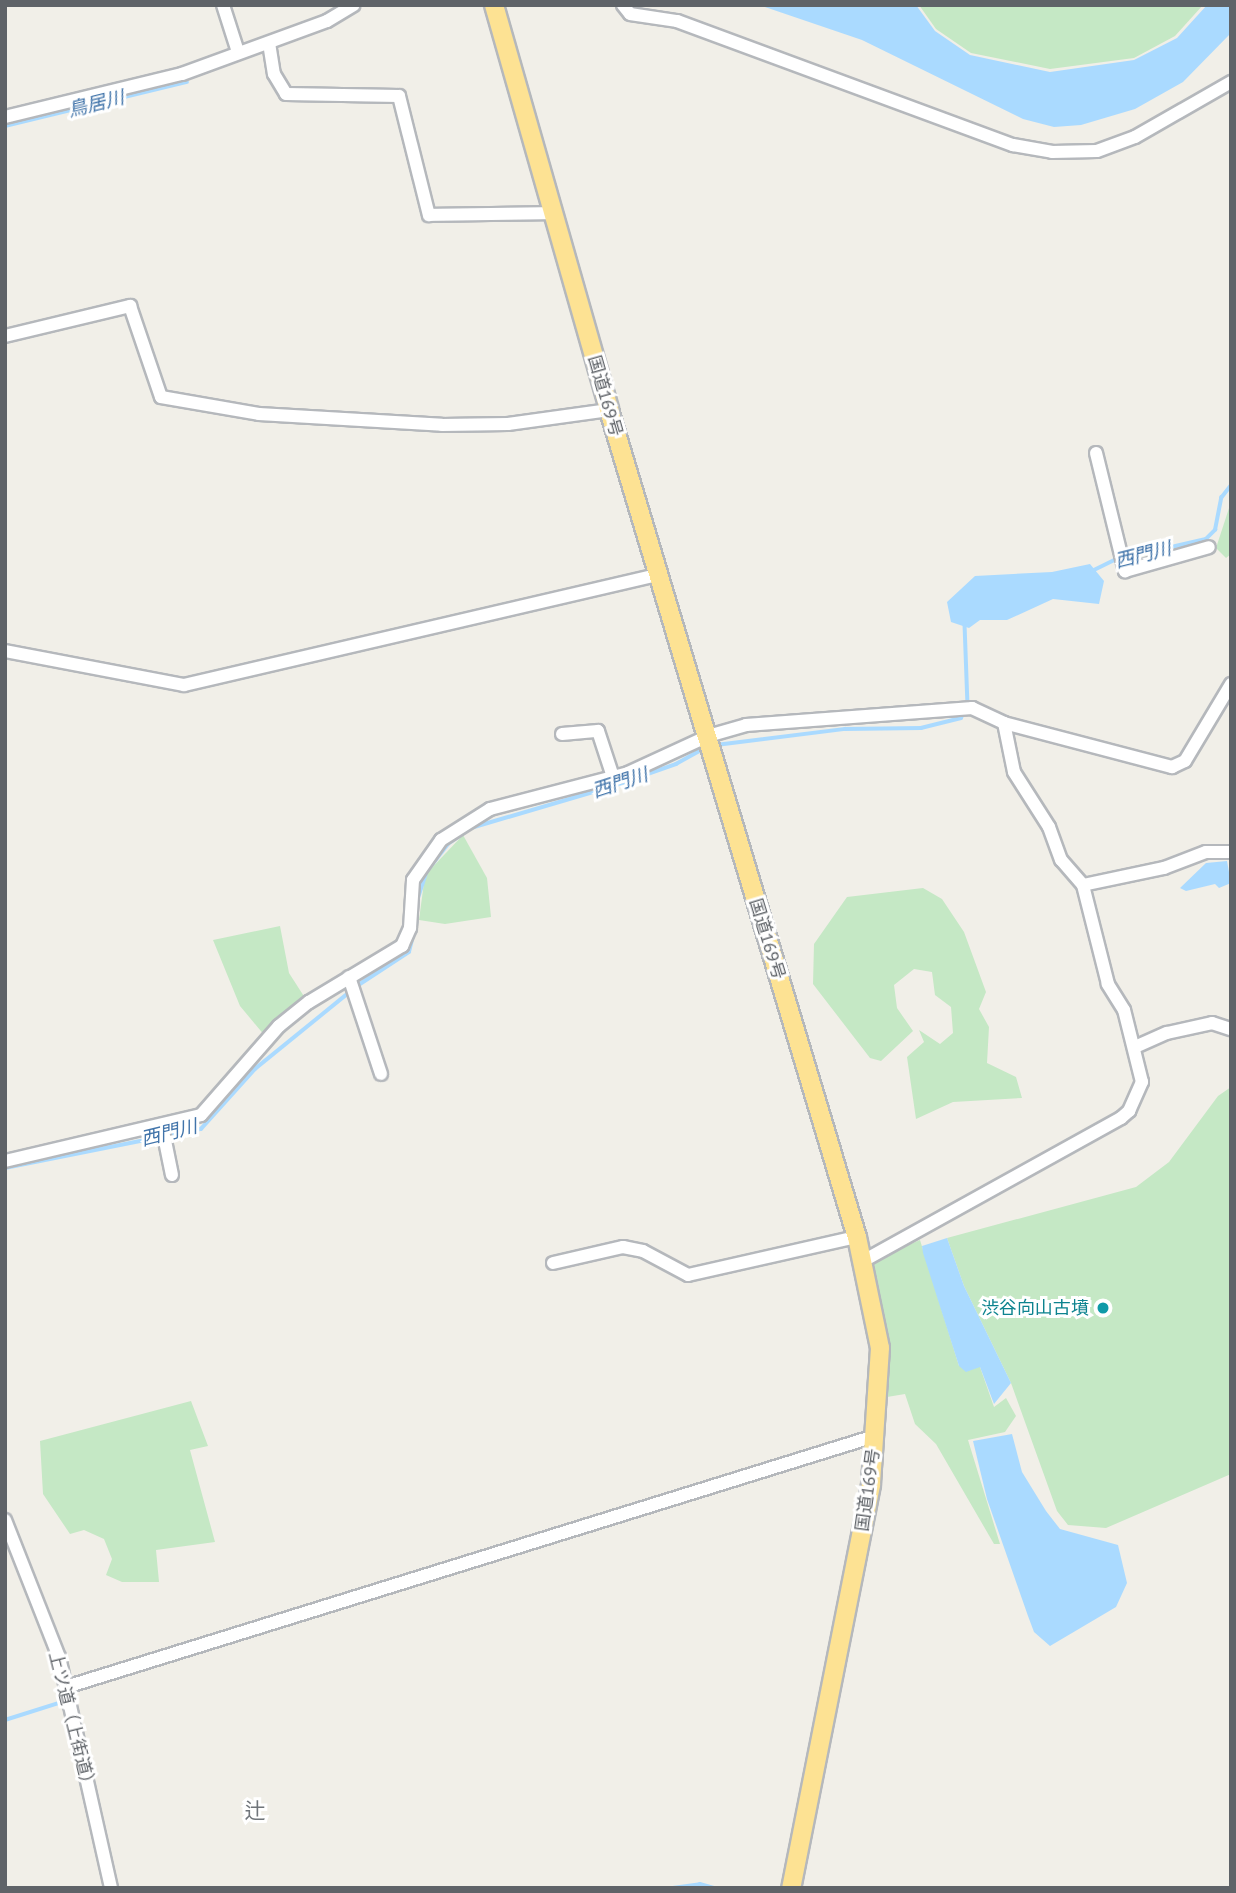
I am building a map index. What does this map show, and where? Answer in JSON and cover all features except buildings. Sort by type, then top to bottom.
[{"type":"highway","name":"国道169号","points":[[495,5],[609,410],[857,1237],[880,1348],[871,1485],[791,1888]]},
{"type":"street","points":[[223,5],[238,52]]},
{"type":"street","points":[[5,117],[182,74],[269,43],[354,5]]},
{"type":"street","points":[[623,5],[630,14],[677,21],[1013,145],[1052,152],[1097,151],[1135,137],[1231,82]]},
{"type":"street","points":[[269,43],[274,74],[286,94],[399,96],[429,215],[554,214]]},
{"type":"street","points":[[5,335],[130,306],[161,397],[259,414],[442,425],[508,424],[609,410]]},
{"type":"street","points":[[1096,453],[1125,570],[1209,547]]},
{"type":"street","points":[[5,652],[184,685],[660,573]]},
{"type":"street","points":[[5,1161],[163,1133],[201,1115],[279,1026],[353,983],[402,946],[410,928],[413,880],[441,840],[490,809],[613,777],[659,761],[708,736],[746,725],[966,708],[1004,723],[1172,767],[1185,761],[1231,684]]},
{"type":"street","points":[[863,1261],[1121,1118],[1129,1111],[1142,1082],[1124,1010],[1108,985],[1083,885],[1061,860],[1049,827],[1014,772],[1004,723]]},
{"type":"street","points":[[562,734],[598,731],[613,777]]},
{"type":"street","points":[[1083,885],[1164,868],[1206,852],[1231,852]]},
{"type":"street","points":[[353,983],[381,1074]]},
{"type":"street","points":[[1135,1047],[1167,1033],[1212,1023],[1231,1029]]},
{"type":"street","points":[[163,1133],[172,1175]]},
{"type":"street","points":[[554,1263],[622,1247],[643,1251],[688,1275],[857,1237]]},
{"type":"street","points":[[66,1687],[875,1436]]},
{"type":"street","name":"上ツ道（上街道）","points":[[5,1520],[66,1687],[111,1888]]},
{"type":"green space","points":[[919,5],[1203,5],[1175,36],[1134,58],[1050,69],[971,53],[936,29]]},
{"type":"green space","points":[[1231,502],[1231,554],[1226,558],[1216,548]]},
{"type":"green space","points":[[463,835],[487,878],[491,917],[445,924],[419,920],[425,875]]},
{"type":"green space","points":[[923,888],[942,899],[964,932],[986,992],[979,1009],[989,1027],[987,1063],[1016,1077],[1022,1098],[953,1102],[916,1119],[907,1057],[924,1042],[919,1030],[940,1044],[953,1033],[951,1007],[935,995],[932,972],[914,969],[894,985],[897,1008],[913,1031],[881,1061],[870,1058],[813,984],[814,944],[847,897]]},
{"type":"green space","points":[[280,926],[289,973],[307,1001],[265,1036],[240,1006],[213,940]]},
{"type":"green space","name":"渋谷向山古墳","points":[[1231,1087],[1231,1474],[1106,1528],[1068,1525],[1057,1511],[1011,1383],[964,1286],[947,1238],[1136,1187],[1169,1162],[1218,1096]]},
{"type":"green space","points":[[920,1240],[959,1366],[980,1367],[994,1407],[1006,1398],[1016,1416],[1005,1432],[968,1440],[1000,1544],[994,1544],[936,1444],[915,1424],[905,1394],[887,1397],[885,1355],[867,1263]]},
{"type":"green space","points":[[191,1401],[208,1446],[190,1450],[215,1542],[156,1550],[159,1582],[122,1582],[106,1575],[112,1559],[104,1539],[84,1530],[70,1534],[43,1494],[40,1441]]},
{"type":"water","points":[[759,5],[916,5],[935,31],[970,55],[1050,72],[1134,60],[1177,38],[1207,5],[1231,5],[1231,33],[1183,82],[1135,109],[1081,125],[1054,127],[1023,119],[862,40]]},
{"type":"water","points":[[1090,564],[1104,581],[1099,604],[1053,599],[1007,620],[980,620],[969,628],[951,622],[947,602],[975,576],[1052,572]]},
{"type":"water","points":[[1227,861],[1231,883],[1219,888],[1215,884],[1186,891],[1180,888],[1206,863]]},
{"type":"water","points":[[947,1238],[964,1286],[1011,1383],[994,1404],[980,1367],[966,1372],[959,1366],[923,1253],[922,1246]]},
{"type":"water","points":[[1012,1434],[1022,1472],[1046,1511],[1060,1529],[1118,1545],[1127,1583],[1116,1607],[1050,1646],[1034,1632],[987,1499],[973,1441]]},
{"type":"waterway","name":"鳥居川","points":[[5,126],[187,82]]},
{"type":"waterway","name":"西門川","points":[[1092,571],[1115,560],[1206,539],[1215,530],[1221,498],[1231,485]]},
{"type":"waterway","name":"西門川","points":[[965,624],[968,705]]},
{"type":"waterway","name":"西門川","points":[[716,745],[845,729],[921,728],[961,718],[964,712]]},
{"type":"waterway","name":"西門川","points":[[418,898],[427,871],[448,844],[471,828],[614,786],[676,764],[705,748]]},
{"type":"waterway","name":"西門川","points":[[357,986],[409,952],[416,923]]},
{"type":"waterway","name":"西門川","points":[[5,1168],[201,1129],[255,1069],[351,991]]},
{"type":"waterway","points":[[5,1720],[65,1701]]},
{"type":"waterway","points":[[673,1888],[700,1884],[714,1888]]},
{"type":"place","name":"渋谷向山古墳","points":[[1103,1308]]},
{"type":"district","name":"辻","points":[[255,1811]]}]
